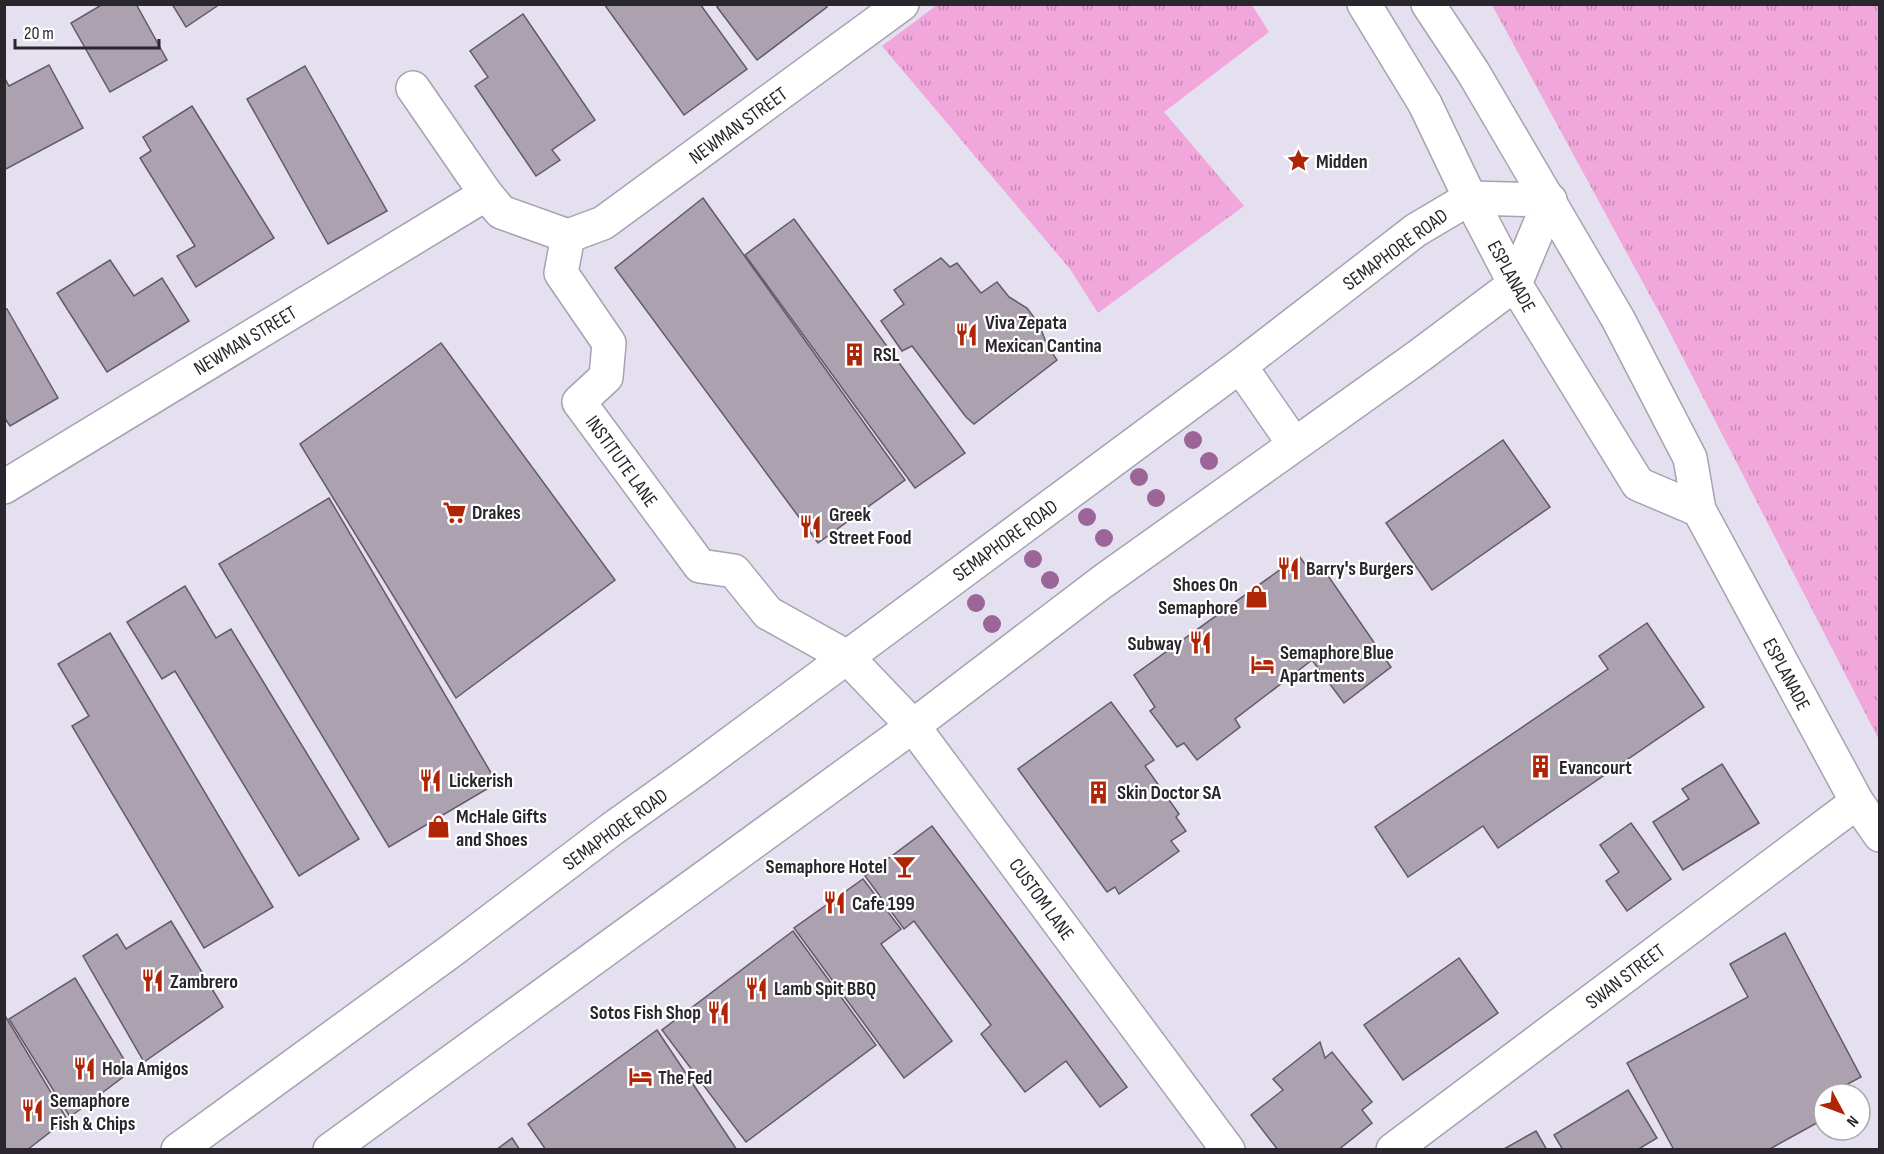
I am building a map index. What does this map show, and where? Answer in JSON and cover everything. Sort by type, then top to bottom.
[{"type":"street","name":"NEWMAN STREET","points":[[568,236],[603,223],[902,4]]},
{"type":"street","name":"ESPLANADE","points":[[1364,4],[1425,104],[1515,284],[1638,484],[1699,510]]},
{"type":"street","name":"ESPLANADE","points":[[1428,4],[1473,72],[1618,319],[1690,458],[1699,510],[1857,802],[1880,835]]},
{"type":"street","points":[[413,88],[486,194],[501,212],[568,236]]},
{"type":"street","name":"NEWMAN STREET","points":[[4,486],[486,194]]},
{"type":"street","name":"SEMAPHORE ROAD","points":[[178,1149],[451,951],[612,829],[1240,366],[1416,230],[1470,198],[1550,200]]},
{"type":"street","points":[[330,1149],[914,726],[1102,582],[1419,356],[1515,284],[1550,200]]},
{"type":"street","name":"INSTITUTE LANE","points":[[568,236],[561,273],[609,343],[606,377],[579,402],[700,566],[734,572],[768,614],[847,657]]},
{"type":"street","points":[[1240,366],[1294,444]]},
{"type":"street","name":"CUSTOM LANE","points":[[847,657],[914,726],[1228,1149]]},
{"type":"street","name":"SWAN STREET","points":[[1393,1149],[1857,802]]},
{"type":"green space","points":[[937,5],[1252,5],[1269,32],[1164,112],[1244,206],[1098,313],[1070,269],[882,46]]},
{"type":"green space","points":[[1492,5],[1879,5],[1879,740],[1666,325]]},
{"type":"building","points":[[103,4],[136,4],[167,60],[110,92],[71,23]]},
{"type":"building","points":[[172,4],[220,4],[186,27]]},
{"type":"building","points":[[604,4],[700,4],[747,69],[684,115]]},
{"type":"building","points":[[720,4],[825,4],[827,7],[757,60],[717,7]]},
{"type":"building","points":[[523,14],[595,120],[552,150],[560,160],[536,176],[475,86],[488,77],[470,51]]},
{"type":"building","points":[[49,65],[83,128],[4,170],[4,77],[9,86]]},
{"type":"building","points":[[305,66],[387,211],[328,244],[247,99]]},
{"type":"building","points":[[192,106],[274,238],[196,287],[177,256],[195,246],[140,158],[151,151],[143,137]]},
{"type":"building","points":[[703,198],[905,480],[818,543],[615,268]]},
{"type":"building","name":"RSL","points":[[794,219],[965,453],[915,488],[745,255]]},
{"type":"building","name":"Viva Zepata Mexican Cantina","points":[[941,258],[950,267],[957,263],[981,293],[997,282],[1009,297],[1027,308],[1039,324],[1047,345],[1057,360],[974,424],[966,417],[912,346],[902,351],[881,321],[904,304],[894,290]]},
{"type":"building","points":[[110,260],[134,296],[162,278],[189,321],[107,372],[57,293]]},
{"type":"building","points":[[7,309],[58,398],[10,426],[4,417],[4,310]]},
{"type":"building","name":"Drakes","points":[[441,343],[615,580],[456,698],[300,444]]},
{"type":"building","points":[[1503,440],[1550,507],[1432,590],[1386,523]]},
{"type":"building","points":[[329,498],[497,783],[389,847],[219,564]]},
{"type":"building","points":[[1299,556],[1310,571],[1320,564],[1391,667],[1344,703],[1312,660],[1235,719],[1240,727],[1197,760],[1184,743],[1177,747],[1150,711],[1155,707],[1134,675]]},
{"type":"building","points":[[185,586],[216,638],[231,629],[359,839],[299,876],[175,671],[162,679],[127,622]]},
{"type":"building","name":"Evancourt","points":[[1647,623],[1704,707],[1498,848],[1483,826],[1408,877],[1375,827],[1608,669],[1599,656]]},
{"type":"building","points":[[110,633],[273,907],[204,948],[72,726],[89,716],[58,664]]},
{"type":"building","name":"Skin Doctor SA","points":[[1111,702],[1154,760],[1145,766],[1179,814],[1176,817],[1186,831],[1171,841],[1179,851],[1119,894],[1115,887],[1107,892],[1018,769]]},
{"type":"building","points":[[1722,764],[1759,823],[1683,870],[1653,822],[1689,799],[1682,789]]},
{"type":"building","points":[[1631,823],[1671,879],[1627,911],[1606,881],[1619,872],[1600,845]]},
{"type":"building","points":[[932,826],[1127,1087],[1100,1107],[1066,1061],[1025,1092],[981,1034],[991,1025],[914,921],[904,929],[865,876]]},
{"type":"building","points":[[863,879],[901,929],[881,944],[952,1041],[904,1078],[794,928]]},
{"type":"building","name":"Zambrero","points":[[171,921],[223,1007],[144,1062],[83,956],[117,934],[126,949]]},
{"type":"building","points":[[793,931],[876,1045],[746,1142],[662,1030]]},
{"type":"building","points":[[1785,933],[1861,1077],[1852,1082],[1812,1082],[1812,1126],[1768,1150],[1674,1150],[1627,1063],[1748,997],[1730,964]]},
{"type":"building","points":[[1459,958],[1498,1013],[1403,1080],[1364,1025]]},
{"type":"building","points":[[75,978],[131,1071],[70,1117],[9,1019]]},
{"type":"building","points":[[4,1014],[67,1119],[27,1150],[4,1150]]},
{"type":"building","name":"The Fed","points":[[657,1030],[737,1150],[546,1150],[528,1124]]},
{"type":"building","points":[[1320,1042],[1325,1058],[1332,1052],[1372,1102],[1362,1110],[1372,1123],[1338,1150],[1278,1150],[1251,1115],[1283,1090],[1273,1079]]},
{"type":"building","points":[[1628,1090],[1657,1138],[1637,1150],[1563,1150],[1554,1135]]},
{"type":"building","points":[[1536,1131],[1547,1150],[1502,1150]]},
{"type":"building","points":[[512,1138],[520,1150],[496,1150]]},
{"type":"place","name":"Midden","points":[[1298,161]]},
{"type":"place","name":"Viva Zepata Mexican Cantina","points":[[967,334]]},
{"type":"place","name":"RSL","points":[[855,354]]},
{"type":"place","name":"Drakes","points":[[454,512]]},
{"type":"place","name":"Greek Street Food","points":[[811,526]]},
{"type":"place","name":"Barry's Burgers","points":[[1288,568]]},
{"type":"place","name":"Shoes On Semaphore","points":[[1256,596]]},
{"type":"place","name":"Subway","points":[[1200,643]]},
{"type":"place","name":"Semaphore Blue Apartments","points":[[1262,664]]},
{"type":"place","name":"Evancourt","points":[[1541,767]]},
{"type":"place","name":"Lickerish","points":[[431,780]]},
{"type":"place","name":"Skin Doctor SA","points":[[1099,792]]},
{"type":"place","name":"McHale Gifts and Shoes","points":[[438,827]]},
{"type":"place","name":"Semaphore Hotel","points":[[905,866]]},
{"type":"place","name":"Cafe 199","points":[[834,903]]},
{"type":"place","name":"Zambrero","points":[[152,981]]},
{"type":"place","name":"Lamb Spit BBQ","points":[[756,988]]},
{"type":"place","name":"Sotos Fish Shop","points":[[719,1012]]},
{"type":"place","name":"Hola Amigos","points":[[84,1068]]},
{"type":"place","name":"The Fed","points":[[640,1077]]},
{"type":"place","name":"Semaphore Fish & Chips","points":[[32,1111]]}]
